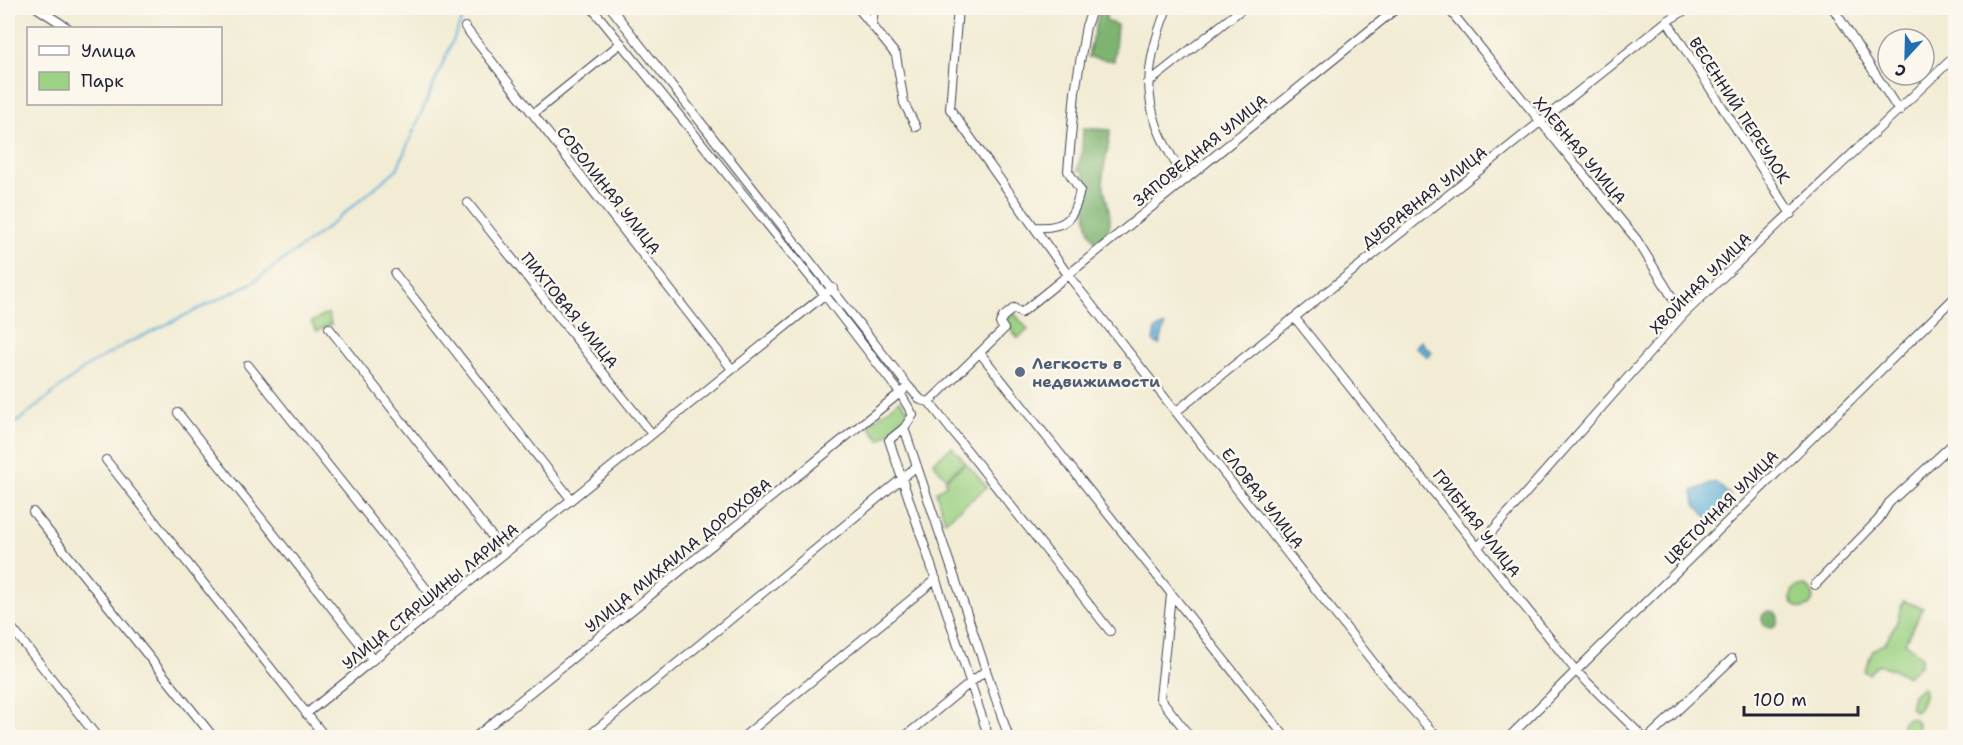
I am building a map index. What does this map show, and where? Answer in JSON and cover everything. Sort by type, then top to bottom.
[{"type":"street","points":[[37,8],[66,27]]},
{"type":"street","points":[[592,8],[824,294],[900,393],[913,415],[904,428],[889,440],[989,738]]},
{"type":"street","points":[[611,8],[908,386],[921,400],[929,402],[1110,631]]},
{"type":"street","points":[[858,8],[896,55],[904,103],[916,127]]},
{"type":"street","points":[[872,26],[874,8]]},
{"type":"street","name":"ЕЛОВАЯ УЛИЦА","points":[[958,8],[950,109],[1068,275],[1178,410],[1399,695],[1438,738]]},
{"type":"street","points":[[1034,227],[1054,228],[1064,223],[1077,205],[1080,190],[1068,171],[1075,92],[1086,26],[1093,8]]},
{"type":"street","points":[[1167,8],[1151,52],[1148,84],[1159,132],[1170,156],[1186,179]]},
{"type":"street","points":[[1148,84],[1244,8]]},
{"type":"street","name":"ЗАПОВЕДНАЯ УЛИЦА","points":[[980,352],[1004,329],[1000,323],[1003,317],[1014,308],[1021,313],[1396,8]]},
{"type":"street","name":"ХЛЕБНАЯ УЛИЦА","points":[[1448,8],[1637,240],[1683,315]]},
{"type":"street","name":"ДУБРАВНАЯ УЛИЦА","points":[[1178,410],[1666,21],[1689,8]]},
{"type":"street","points":[[1833,8],[1899,111]]},
{"type":"street","name":"ВЕСЕННИЙ ПЕРЕУЛОК","points":[[1666,21],[1791,214]]},
{"type":"street","name":"СОБОЛИНАЯ УЛИЦА","points":[[465,27],[732,369]]},
{"type":"street","points":[[533,114],[621,43]]},
{"type":"street","name":"ХВОЙНАЯ УЛИЦА","points":[[1479,546],[1683,315],[1956,55]]},
{"type":"street","name":"ПИХТОВАЯ УЛИЦА","points":[[468,203],[652,434]]},
{"type":"street","points":[[395,274],[571,499]]},
{"type":"street","name":"УЛИЦА СТАРШИНЫ ЛАРИНА","points":[[306,714],[833,288]]},
{"type":"street","name":"ЦВЕТОЧНАЯ УЛИЦА","points":[[1508,738],[1956,296]]},
{"type":"street","name":"ГРИБНАЯ УЛИЦА","points":[[1295,318],[1479,546],[1576,671],[1644,738]]},
{"type":"street","points":[[329,328],[505,553]]},
{"type":"street","points":[[929,402],[980,352],[1286,738]]},
{"type":"street","points":[[248,365],[440,606]]},
{"type":"street","name":"УЛИЦА МИХАИЛА ДОРОХОВА","points":[[474,738],[908,386]]},
{"type":"street","points":[[177,413],[373,660]]},
{"type":"street","points":[[904,428],[1009,738]]},
{"type":"street","points":[[1815,585],[1879,519],[1889,503],[1956,441]]},
{"type":"street","points":[[106,460],[326,738]]},
{"type":"street","points":[[586,738],[917,466]]},
{"type":"street","points":[[33,512],[214,738]]},
{"type":"street","points":[[742,738],[936,579]]},
{"type":"street","points":[[1171,595],[1160,698],[1191,738]]},
{"type":"street","points":[[8,624],[98,738]]},
{"type":"street","points":[[1648,738],[1732,659]]},
{"type":"street","points":[[903,738],[986,670]]},
{"type":"green space","points":[[1100,8],[1107,8],[1106,21],[1117,25],[1114,61],[1088,57]]},
{"type":"green space","points":[[1083,128],[1110,130],[1103,178],[1110,222],[1104,237],[1096,243],[1087,223],[1085,177],[1081,169],[1077,171],[1082,152]]},
{"type":"green space","points":[[328,313],[331,324],[317,331],[311,322]]},
{"type":"green space","points":[[1014,313],[1028,330],[1018,338],[1004,321]]},
{"type":"green space","points":[[900,400],[909,411],[907,419],[880,440],[868,425]]},
{"type":"green space","points":[[952,447],[965,462],[946,478],[933,462]]},
{"type":"green space","points":[[966,463],[987,487],[945,521],[936,492],[947,483],[945,480]]},
{"type":"green space","points":[[1802,586],[1810,589],[1813,597],[1810,605],[1802,608],[1794,605],[1791,597],[1794,589]]},
{"type":"green space","points":[[1903,601],[1923,608],[1905,642],[1922,657],[1920,665],[1908,676],[1878,664],[1869,674],[1864,671],[1873,650],[1885,643],[1896,624]]},
{"type":"green space","points":[[1770,611],[1776,613],[1778,619],[1776,625],[1770,627],[1764,625],[1762,619],[1764,613]]},
{"type":"green space","points":[[1922,687],[1925,691],[1923,700],[1915,711],[1910,708],[1913,695]]},
{"type":"green space","points":[[1910,718],[1916,720],[1918,726],[1916,732],[1910,734],[1904,732],[1902,726],[1904,720]]},
{"type":"water","points":[[1165,326],[1159,345],[1153,341],[1155,330]]},
{"type":"water","points":[[1420,341],[1432,352],[1428,357],[1415,347]]},
{"type":"water","points":[[1715,482],[1730,495],[1724,516],[1715,526],[1695,504],[1693,491]]},
{"type":"waterway","points":[[8,429],[86,367],[126,344],[252,283],[323,231],[397,169],[467,8]]},
{"type":"place","name":"Легкость в недвижимости","points":[[1020,372]]}]
